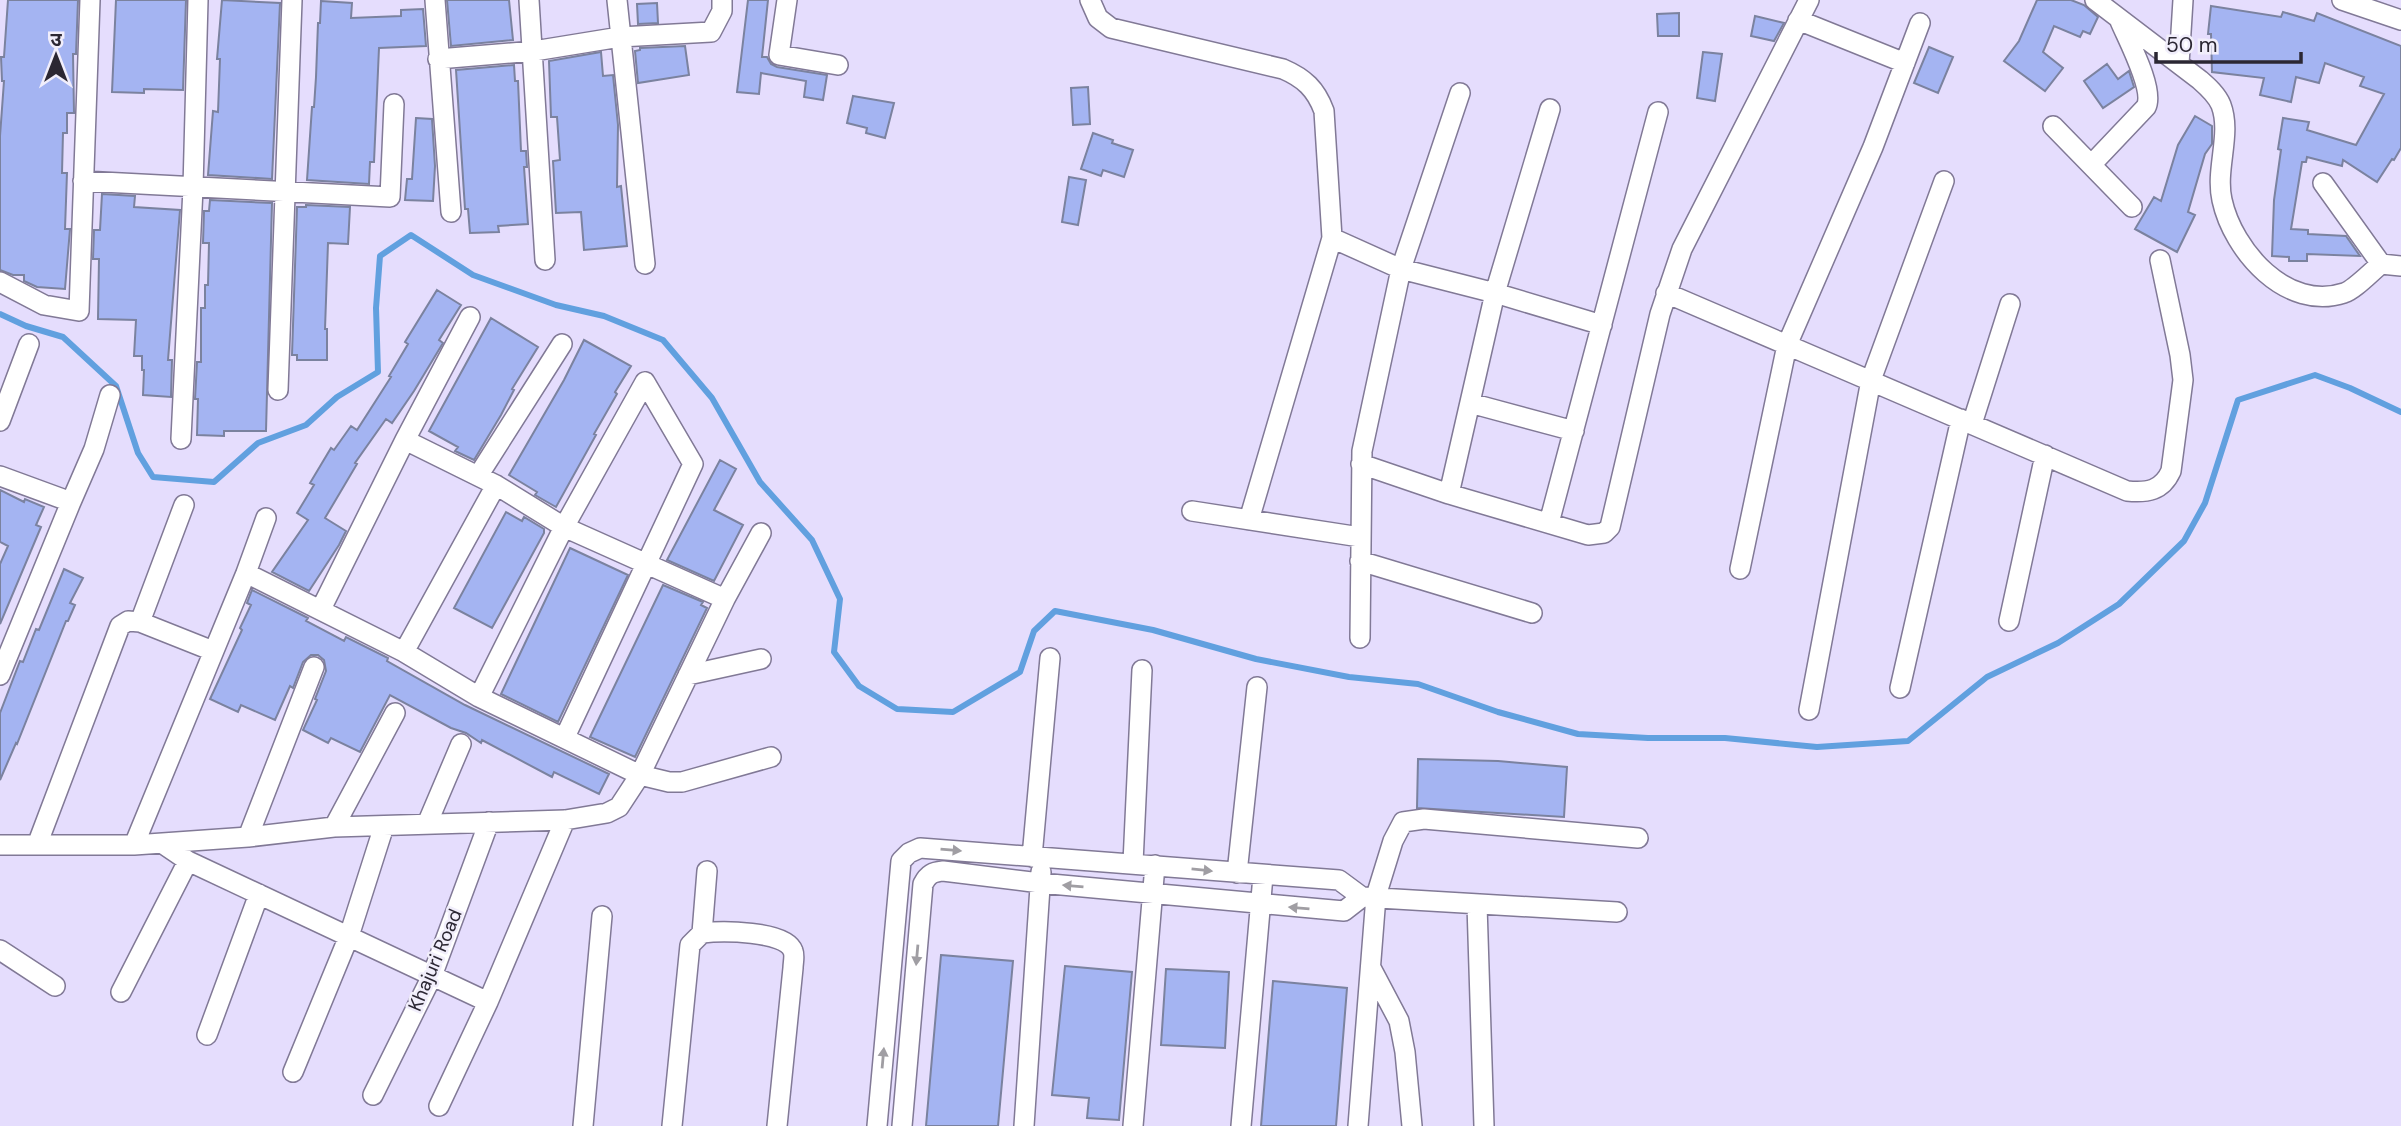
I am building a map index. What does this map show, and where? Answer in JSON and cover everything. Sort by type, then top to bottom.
[{"type":"street","points":[[0,282],[44,305],[79,311],[90,0]]},
{"type":"street","points":[[181,439],[198,0]]},
{"type":"street","points":[[278,390],[292,0]]},
{"type":"street","points":[[435,0],[451,212]]},
{"type":"street","points":[[529,0],[545,260]]},
{"type":"street","points":[[617,0],[645,264]]},
{"type":"street","points":[[438,59],[534,51],[620,37],[710,32],[722,11],[722,0]]},
{"type":"street","points":[[787,0],[779,55],[838,65]]},
{"type":"street","points":[[1090,0],[1098,18],[1111,28],[1283,69],[1297,75],[1318,95],[1324,111],[1332,238],[1249,520]]},
{"type":"street","points":[[1361,464],[1449,494],[1595,536],[1611,527],[1666,293],[1682,249],[1809,0]]},
{"type":"street","points":[[2095,0],[2214,93],[2221,104],[2224,122],[2219,179],[2221,199],[2228,222],[2252,259],[2280,285],[2300,295],[2320,297],[2341,294],[2351,290],[2364,277],[2391,265],[2323,183]]},
{"type":"street","points":[[2179,64],[2183,0]]},
{"type":"street","points":[[2342,0],[2401,20]]},
{"type":"street","points":[[1798,20],[1905,63]]},
{"type":"street","points":[[2091,165],[2146,107],[2149,100],[2120,20]]},
{"type":"street","points":[[1740,569],[1787,345],[1874,147],[1920,23]]},
{"type":"street","points":[[1360,638],[1361,464],[1401,269],[1460,93]]},
{"type":"street","points":[[83,181],[390,197],[394,104]]},
{"type":"street","points":[[1449,494],[1495,293],[1550,109]]},
{"type":"street","points":[[1549,523],[1658,112]]},
{"type":"street","points":[[2053,126],[2132,207]]},
{"type":"street","points":[[1809,710],[1871,380],[1944,181]]},
{"type":"street","points":[[1332,238],[1401,269],[1495,293],[1602,325]]},
{"type":"street","points":[[1666,293],[2127,491],[2151,491],[2166,481],[2171,471],[2183,380],[2160,260]]},
{"type":"street","points":[[1900,688],[1966,422],[2010,304]]},
{"type":"street","points":[[321,609],[470,317]]},
{"type":"street","points":[[478,476],[562,344]]},
{"type":"street","points":[[0,421],[29,345]]},
{"type":"street","points":[[479,697],[564,527],[645,382],[693,464],[565,737]]},
{"type":"street","points":[[0,675],[94,449],[110,396]]},
{"type":"street","points":[[1470,404],[1574,431]]},
{"type":"street","points":[[405,440],[496,485],[564,527],[725,599]]},
{"type":"street","points":[[2009,621],[2045,455]]},
{"type":"street","points":[[0,476],[71,502]]},
{"type":"street","points":[[404,652],[496,485]]},
{"type":"street","points":[[139,622],[184,505]]},
{"type":"street","points":[[1192,512],[1360,537]]},
{"type":"street","points":[[134,845],[266,518]]},
{"type":"street","points":[[0,845],[163,844],[334,827],[565,820],[607,813],[619,807],[640,775],[725,599],[761,533]]},
{"type":"street","points":[[1360,561],[1532,613]]},
{"type":"street","points":[[246,573],[404,652],[479,697],[640,775],[669,782],[682,782],[771,757]]},
{"type":"street","points":[[37,845],[120,626],[128,621],[139,622],[213,651]]},
{"type":"street","points":[[1024,1126],[1040,883],[1037,857],[1050,658]]},
{"type":"street","points":[[688,675],[761,659]]},
{"type":"street","points":[[248,837],[314,667]]},
{"type":"street","points":[[1133,863],[1142,670]]},
{"type":"street","points":[[1237,873],[1257,687]]},
{"type":"street","points":[[334,827],[395,713]]},
{"type":"street","points":[[427,824],[461,744]]},
{"type":"street","points":[[1358,1126],[1371,968],[1369,897],[1403,822],[1423,818],[1638,838]]},
{"type":"street","points":[[439,1106],[488,1002],[565,820]]},
{"type":"street","name":"Khajuri Road","points":[[373,1095],[432,976],[489,822]]},
{"type":"street","points":[[293,1072],[349,936],[384,826]]},
{"type":"street","points":[[163,844],[188,860],[488,1002]]},
{"type":"street","points":[[877,1126],[901,862],[909,853],[920,848],[1339,880],[1369,897],[1617,912]]},
{"type":"street","points":[[909,853],[927,877]]},
{"type":"street","points":[[121,992],[188,860]]},
{"type":"street","points":[[1133,1126],[1156,865]]},
{"type":"street","points":[[672,1126],[690,945],[702,933],[707,871]]},
{"type":"street","points":[[902,1126],[923,884],[934,872],[1345,912],[1369,897]]},
{"type":"street","points":[[1241,1126],[1263,876]]},
{"type":"street","points":[[207,1035],[259,894]]},
{"type":"street","points":[[1477,905],[1484,1126]]},
{"type":"street","points":[[583,1126],[602,916]]},
{"type":"street","points":[[702,933],[739,931],[775,938],[789,944],[793,951],[776,1126]]},
{"type":"street","points":[[0,950],[55,986]]},
{"type":"street","points":[[1371,968],[1399,1021],[1405,1052],[1412,1126]]},
{"type":"building","points":[[8,0],[78,0],[76,54],[73,54],[74,113],[67,113],[67,133],[63,133],[62,173],[67,173],[65,229],[70,229],[65,289],[37,287],[24,281],[24,275],[13,275],[0,270],[0,136],[4,81],[1,57],[4,57]]},
{"type":"building","points":[[116,0],[186,0],[183,90],[112,92]]},
{"type":"building","points":[[222,0],[280,3],[272,179],[208,175],[213,111],[218,112],[220,59],[217,59]]},
{"type":"building","points":[[447,0],[509,0],[513,40],[451,46]]},
{"type":"building","points":[[748,0],[768,0],[762,57],[767,57],[771,64],[777,67],[827,75],[823,100],[804,97],[806,81],[761,73],[759,94],[737,92]]},
{"type":"building","points":[[2037,0],[2071,0],[2084,5],[2098,17],[2090,34],[2083,31],[2080,37],[2054,26],[2043,52],[2063,68],[2045,91],[2004,61],[2019,41]]},
{"type":"building","points":[[321,1],[352,3],[351,18],[401,16],[401,10],[423,9],[426,46],[379,48],[374,162],[370,162],[369,184],[307,180]]},
{"type":"building","points":[[657,3],[658,23],[638,24],[637,4]]},
{"type":"building","points":[[2211,6],[2281,17],[2283,12],[2314,21],[2317,13],[2401,46],[2401,148],[2377,182],[2343,160],[2342,166],[2307,157],[2306,162],[2302,162],[2291,229],[2308,230],[2308,234],[2346,236],[2360,256],[2307,254],[2307,261],[2289,261],[2289,257],[2272,256],[2274,200],[2281,150],[2278,149],[2283,118],[2309,122],[2307,130],[2356,145],[2384,94],[2360,86],[2364,77],[2325,63],[2319,83],[2296,77],[2291,102],[2260,95],[2264,78],[2212,72],[2211,34],[2208,34]]},
{"type":"building","points":[[1679,13],[1679,36],[1658,36],[1657,14]]},
{"type":"building","points":[[1755,16],[1784,23],[1774,41],[1751,36]]},
{"type":"building","points":[[685,46],[689,75],[638,83],[635,51],[640,48]]},
{"type":"building","points":[[1929,47],[1953,57],[1938,93],[1914,83]]},
{"type":"building","points":[[601,52],[603,76],[613,75],[618,125],[617,187],[621,186],[627,246],[584,250],[581,212],[556,213],[553,161],[560,160],[557,117],[551,117],[549,61]]},
{"type":"building","points":[[1703,52],[1722,54],[1715,101],[1697,98]]},
{"type":"building","points":[[2107,64],[2118,79],[2129,71],[2134,87],[2103,108],[2084,81]]},
{"type":"building","points":[[514,65],[515,81],[518,81],[521,151],[526,151],[527,167],[524,167],[528,224],[498,226],[499,232],[470,233],[468,209],[465,209],[456,70]]},
{"type":"building","points":[[1088,87],[1090,124],[1073,125],[1071,88]]},
{"type":"building","points":[[853,96],[894,103],[885,138],[866,133],[867,128],[847,123]]},
{"type":"building","points":[[2195,116],[2212,126],[2212,144],[2205,154],[2188,212],[2195,215],[2177,252],[2135,229],[2154,197],[2161,201],[2178,145]]},
{"type":"building","points":[[416,118],[432,119],[435,166],[433,201],[405,200],[407,179],[412,179]]},
{"type":"building","points":[[1093,133],[1133,150],[1124,177],[1103,170],[1101,176],[1081,169]]},
{"type":"building","points":[[1069,177],[1086,180],[1078,225],[1062,222]]},
{"type":"building","points":[[102,194],[135,196],[134,207],[180,210],[168,360],[172,360],[171,397],[143,395],[142,356],[134,356],[136,320],[98,319],[99,259],[93,259],[94,230],[100,230]]},
{"type":"building","points":[[210,200],[272,203],[266,431],[224,431],[224,436],[197,435],[197,362],[201,362],[201,308],[205,308],[205,285],[208,285],[209,243],[203,243],[204,211],[209,211]]},
{"type":"building","points":[[297,207],[350,207],[348,244],[328,243],[325,329],[327,360],[297,360],[297,355],[292,355]]},
{"type":"building","points":[[437,290],[461,305],[439,340],[443,343],[414,391],[392,423],[386,419],[355,463],[357,464],[325,518],[346,531],[309,591],[272,572],[308,520],[297,513],[314,485],[310,483],[331,448],[334,450],[351,426],[357,430],[391,377],[389,376],[408,344],[405,342]]},
{"type":"building","points":[[491,318],[538,347],[474,460],[455,451],[458,447],[429,431]]},
{"type":"building","points":[[584,340],[631,366],[556,507],[509,475]]},
{"type":"building","points":[[720,460],[736,469],[714,510],[743,525],[714,581],[667,560]]},
{"type":"building","points":[[0,490],[24,502],[25,499],[44,507],[36,525],[41,527],[0,624],[0,564],[8,546],[0,542]]},
{"type":"building","points":[[506,512],[522,521],[524,517],[544,529],[544,533],[492,628],[454,608]]},
{"type":"building","points":[[570,548],[628,575],[558,722],[501,694]]},
{"type":"building","points":[[64,569],[83,578],[70,603],[75,605],[0,780],[0,713],[20,661],[23,662],[36,629],[39,630]]},
{"type":"building","points":[[663,585],[703,602],[701,605],[707,608],[635,757],[590,737]]},
{"type":"building","points":[[252,590],[308,618],[306,621],[344,641],[346,637],[388,658],[387,661],[465,705],[609,774],[599,794],[554,772],[552,777],[390,695],[360,752],[331,738],[328,743],[303,730],[317,700],[315,699],[326,671],[324,660],[318,655],[311,655],[303,662],[293,688],[290,686],[275,720],[241,705],[238,712],[210,699],[242,630],[240,628],[251,605],[247,603]]},
{"type":"building","points":[[1418,759],[1498,761],[1567,767],[1564,817],[1417,808]]},
{"type":"building","points":[[941,955],[1013,961],[998,1126],[926,1126]]},
{"type":"building","points":[[1065,966],[1132,972],[1119,1120],[1087,1118],[1089,1098],[1052,1095]]},
{"type":"building","points":[[1166,969],[1229,972],[1225,1048],[1161,1045]]},
{"type":"building","points":[[1273,981],[1347,988],[1336,1126],[1261,1126]]},
{"type":"waterway","points":[[0,314],[26,326],[63,337],[116,386],[138,453],[153,477],[214,482],[258,443],[306,425],[337,397],[378,372],[376,308],[380,256],[411,235],[473,275],[556,305],[604,316],[663,340],[712,398],[760,482],[812,540],[840,599],[834,652],[859,686],[897,709],[953,712],[1020,672],[1034,631],[1055,611],[1153,630],[1256,659],[1349,677],[1418,684],[1498,712],[1578,734],[1725,738],[1817,747],[1908,741],[1987,677],[2058,643],[2119,604],[2184,541],[2205,503],[2238,400],[2315,375],[2401,412]]}]
